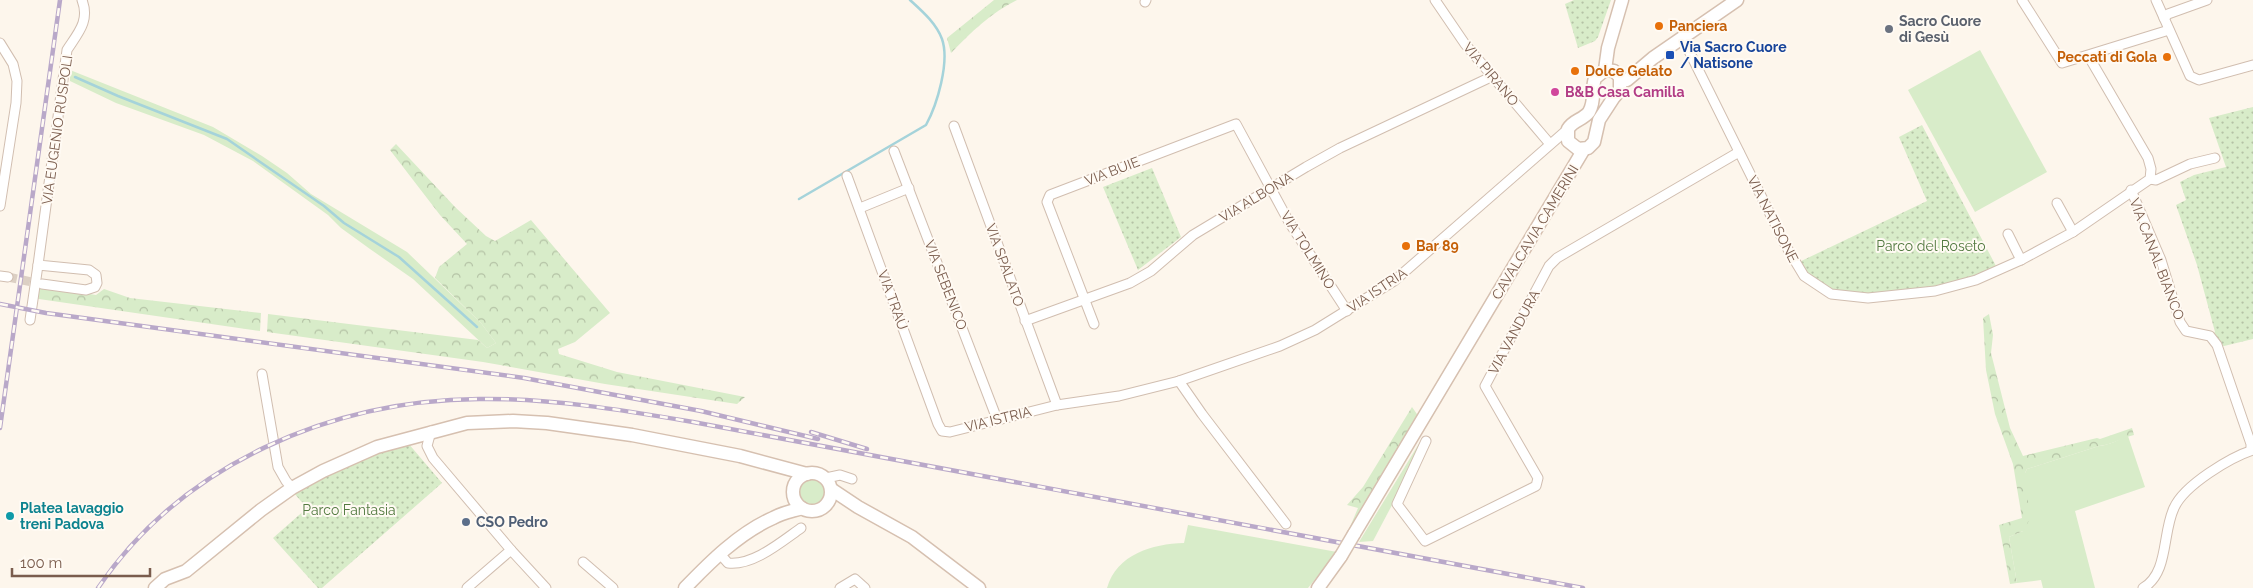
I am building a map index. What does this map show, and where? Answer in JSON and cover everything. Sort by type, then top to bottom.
[{"type":"main road","points":[[1605,70],[1617,74],[1622,81],[1620,90],[1599,120],[1594,142],[1584,149],[1572,146],[1567,135],[1568,129],[1573,123],[1588,114],[1594,102],[1595,78],[1605,70],[1608,48],[1622,0]]},
{"type":"main road","points":[[1622,81],[1627,80],[1653,58],[1737,0]]},
{"type":"main road","points":[[1595,90],[1603,97],[1614,97]]},
{"type":"main road","points":[[1580,120],[1590,122],[1596,130]]},
{"type":"main road","name":"CAVALCAVIA CAMERINI","points":[[1318,588],[1341,556],[1584,149]]},
{"type":"main road","points":[[156,587],[165,579],[186,571],[261,510],[292,488],[356,455],[467,423],[513,420],[632,435],[740,456],[807,474],[817,473],[858,507],[912,537],[979,588]]},
{"type":"main road","points":[[771,464],[788,477],[802,508]]},
{"type":"main road","points":[[685,588],[720,554],[772,518],[794,491],[796,481],[807,474]]},
{"type":"main road","points":[[825,506],[831,495],[828,484]]},
{"type":"main road","points":[[772,518],[802,508],[814,510],[825,506],[858,507]]},
{"type":"street","name":"VIA EUGENIO RUSPOLI","points":[[30,320],[67,50],[84,24],[86,10],[82,0]]},
{"type":"street","name":"VIA PIRANO","points":[[1435,0],[1466,44],[1550,144]]},
{"type":"street","points":[[2022,0],[2062,63],[2169,30]]},
{"type":"street","points":[[2156,0],[2190,76],[2199,80],[2253,65]]},
{"type":"street","points":[[2164,18],[2168,14],[2207,0]]},
{"type":"street","name":"VIA NATISONE","points":[[1682,37],[1796,264],[1804,276],[1831,294],[1868,298],[1934,291],[1976,280],[2021,260],[2073,232],[2131,190],[2150,179],[2156,180],[2190,164],[2216,158]]},
{"type":"street","points":[[0,43],[13,64],[17,81],[16,103],[0,206]]},
{"type":"street","points":[[2089,56],[2148,158],[2151,169],[2150,179]]},
{"type":"street","name":"VIA ALBONA","points":[[1024,320],[1130,283],[1151,271],[1192,235],[1340,148],[1493,76]]},
{"type":"street","name":"VIA BUIE","points":[[1094,324],[1046,202],[1050,195],[1236,124],[1271,188]]},
{"type":"street","name":"VIA SPALATO","points":[[954,126],[1024,320],[1057,405]]},
{"type":"street","name":"VIA ISTRIA","points":[[938,424],[942,430],[950,432],[1057,405],[1119,396],[1179,381],[1280,346],[1315,330],[1381,290],[1420,260],[1568,129]]},
{"type":"street","name":"VIA SEBENICO","points":[[894,150],[997,419]]},
{"type":"street","name":"VIA VANDURA","points":[[1426,441],[1397,504],[1425,541],[1536,486],[1538,478],[1485,386],[1549,266],[1557,258],[1739,152]]},
{"type":"street","name":"VIA TRAÙ","points":[[848,176],[938,424]]},
{"type":"street","points":[[860,208],[909,188]]},
{"type":"street","name":"VIA TOLMINO","points":[[1271,188],[1289,222],[1347,311]]},
{"type":"street","name":"VIA CANAL BIANCO","points":[[2131,190],[2161,260],[2180,322],[2186,331],[2210,336],[2217,345],[2252,450]]},
{"type":"street","points":[[2058,203],[2073,232]]},
{"type":"street","points":[[2008,234],[2021,260]]},
{"type":"street","points":[[38,265],[89,270],[96,275],[97,279],[95,287],[86,290],[42,284]]},
{"type":"street","points":[[262,374],[278,467],[292,488]]},
{"type":"street","points":[[1179,381],[1286,524]]},
{"type":"street","points":[[431,432],[427,446],[433,458],[546,588]]},
{"type":"street","points":[[2143,588],[2152,582],[2158,573],[2171,516],[2178,500],[2186,491],[2222,465],[2252,450]]},
{"type":"street","points":[[828,484],[840,475],[852,479]]},
{"type":"street","points":[[720,554],[728,563],[738,564],[769,550],[801,528]]},
{"type":"street","points":[[467,588],[511,550]]},
{"type":"street","points":[[583,562],[613,588]]},
{"type":"street","points":[[840,588],[855,579],[865,588]]},
{"type":"green space","points":[[994,0],[1017,0],[982,23],[951,53],[947,38]]},
{"type":"green space","points":[[1574,0],[1611,0],[1598,37],[1595,41],[1578,48],[1565,4]]},
{"type":"green space","points":[[1980,50],[2047,172],[1975,212],[1908,90]]},
{"type":"green space","points":[[70,70],[213,127],[262,156],[287,173],[311,194],[407,252],[481,323],[496,343],[487,348],[413,279],[341,228],[328,215],[253,161],[204,135],[116,103],[70,81]]},
{"type":"green space","points":[[2253,107],[2253,339],[2224,346],[2217,345],[2210,336],[2215,332],[2197,265],[2176,205],[2186,200],[2180,182],[2194,175],[2226,167],[2209,118]]},
{"type":"green space","name":"Parco del Roseto","points":[[1922,125],[1997,268],[1934,289],[1868,296],[1832,292],[1795,264],[1927,201],[1899,137]]},
{"type":"green space","points":[[396,144],[455,207],[486,236],[495,241],[531,220],[610,313],[575,342],[558,349],[559,354],[617,372],[745,397],[737,404],[605,384],[483,362],[267,332],[268,314],[478,340],[487,348],[496,343],[481,323],[435,278],[439,267],[467,244],[440,215],[390,150]]},
{"type":"green space","points":[[1152,168],[1181,237],[1138,270],[1103,187]]},
{"type":"green space","points":[[34,285],[96,295],[104,289],[130,298],[261,313],[260,331],[32,298]]},
{"type":"green space","points":[[1989,314],[1993,335],[1991,353],[2010,428],[2023,456],[2097,438],[2100,439],[2132,428],[2134,435],[2027,469],[2025,473],[2030,519],[2023,531],[2009,537],[2017,583],[2010,584],[1999,525],[2022,518],[2013,464],[1995,414],[1986,370],[1983,318]]},
{"type":"green space","points":[[1412,407],[1419,417],[1344,541],[1358,508],[1347,505],[1363,487]]},
{"type":"green space","points":[[2128,436],[2145,487],[2075,511],[2095,588],[2043,588],[2041,580],[2017,583],[2009,537],[2023,531],[2025,473],[2027,469]]},
{"type":"green space","points":[[1423,437],[1392,505],[1373,541],[1359,542]]},
{"type":"green space","name":"Parco Fantasia","points":[[408,443],[442,483],[322,588],[318,588],[273,538],[307,508],[293,492],[357,461]]},
{"type":"green space","points":[[812,479],[821,483],[825,492],[821,501],[812,505],[803,501],[799,492],[803,483]]},
{"type":"green space","points":[[1188,525],[1337,552],[1308,588],[1107,588],[1112,576],[1119,567],[1137,553],[1160,546],[1184,543]]},
{"type":"waterway","points":[[799,199],[926,125],[941,83],[944,48],[936,28],[910,0]]},
{"type":"waterway","points":[[75,77],[227,139],[324,206],[344,223],[399,257],[477,327]]},
{"type":"tunnel","points":[[8,277],[42,284]]},
{"type":"railway","points":[[0,428],[60,0]]},
{"type":"railway","points":[[0,304],[46,313],[524,378],[701,411],[818,439]]},
{"type":"railway","points":[[98,588],[132,544],[172,506],[217,474],[265,447],[316,427],[369,412],[424,402],[479,399],[533,400],[613,409],[693,422],[1583,588]]},
{"type":"railway","points":[[811,432],[867,449]]},
{"type":"place","name":"Panciera","points":[[1659,26]]},
{"type":"place","name":"Sacro Cuore di Gesù","points":[[1889,29]]},
{"type":"place","name":"Via Sacro Cuore / Natisone","points":[[1670,55]]},
{"type":"place","name":"Peccati di Gola","points":[[2167,57]]},
{"type":"place","name":"Dolce Gelato","points":[[1575,71]]},
{"type":"place","name":"B&B Casa Camilla","points":[[1555,92]]},
{"type":"place","name":"Bar 89","points":[[1406,246]]},
{"type":"place","name":"Platea lavaggio treni Padova","points":[[10,516]]},
{"type":"place","name":"CSO Pedro","points":[[466,522]]}]
